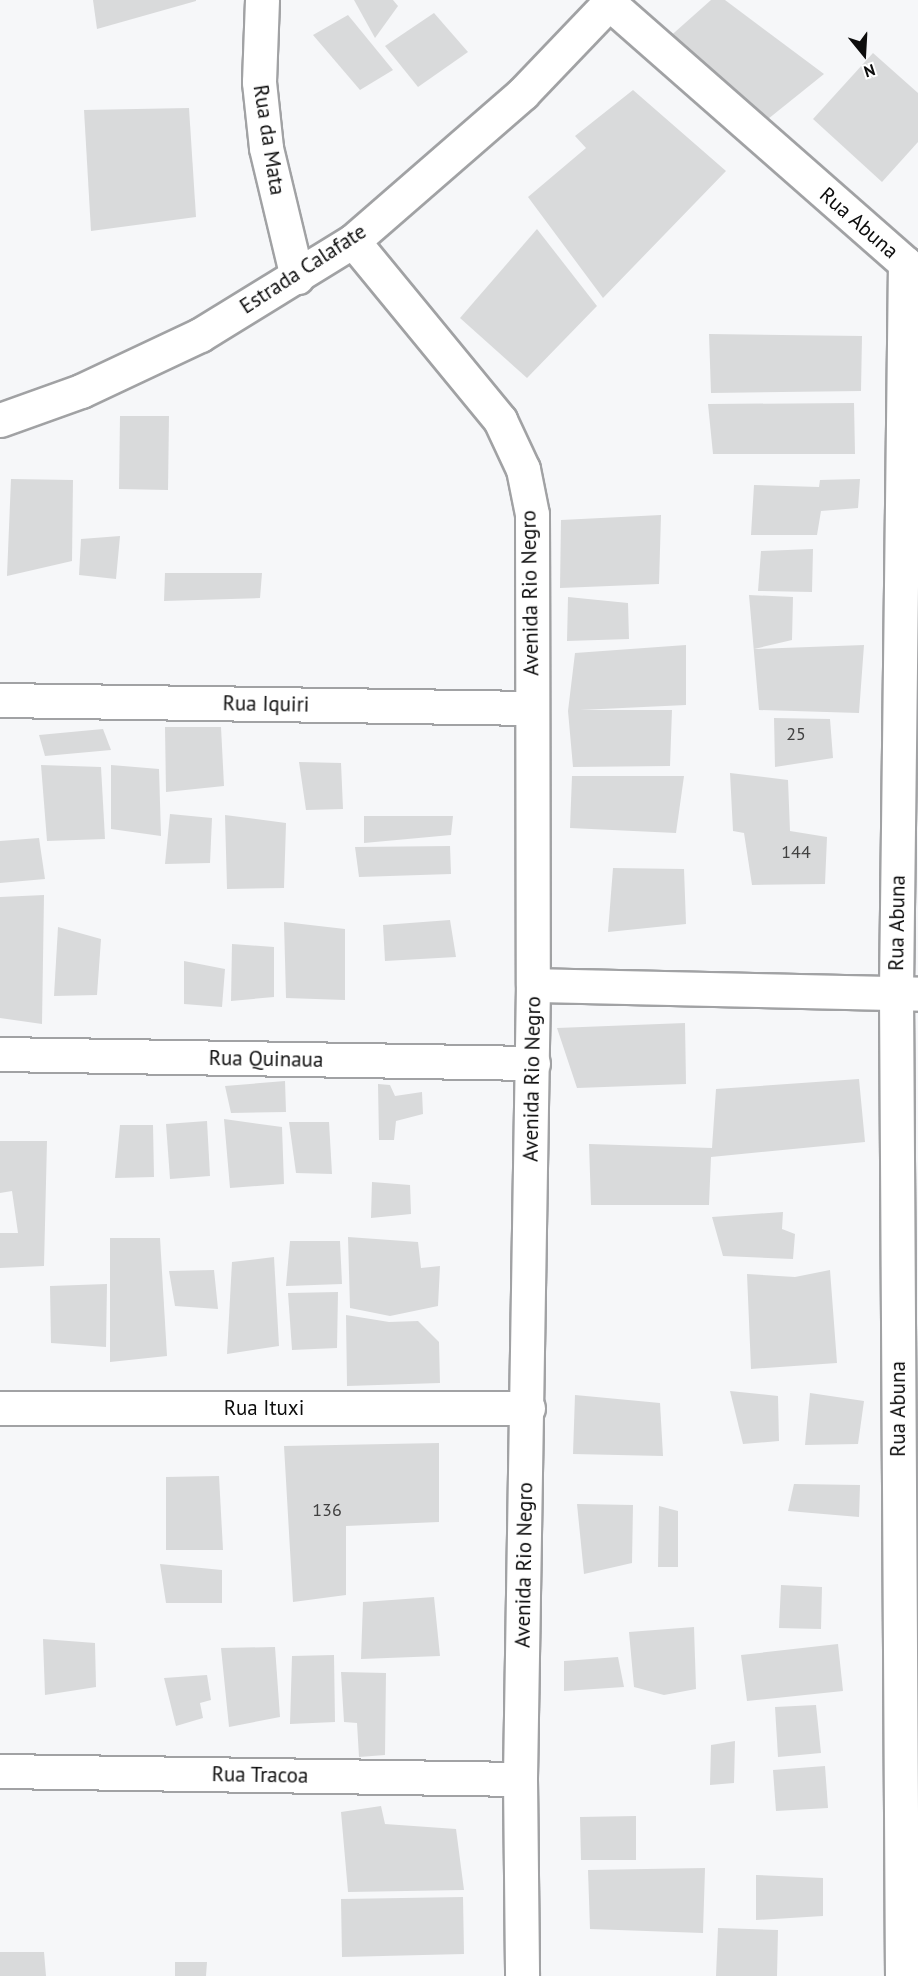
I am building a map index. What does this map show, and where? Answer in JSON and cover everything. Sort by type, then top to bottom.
[{"type":"street","name":"Rua da Mata","points":[[262,0],[259,82],[266,148],[297,277]]},
{"type":"street","name":"Estrada Calafate","points":[[0,420],[81,391],[200,335],[353,241],[523,93],[611,2]]},
{"type":"street","name":"Rua Abuna","points":[[611,2],[911,256],[902,1976]]},
{"type":"street","name":"Avenida Rio Negro","points":[[353,241],[500,420],[523,469],[532,514],[533,1063],[520,1779],[522,1976]]},
{"type":"street","name":"Rua Iquiri","points":[[0,700],[531,708]]},
{"type":"street","points":[[533,985],[907,994]]},
{"type":"street","name":"Rua Quinaua","points":[[0,1054],[533,1063]]},
{"type":"street","name":"Rua Ituxi","points":[[0,1408],[528,1408]]},
{"type":"street","name":"Rua Tracoa","points":[[0,1771],[520,1779]]},
{"type":"building","points":[[93,0],[196,0],[196,1],[97,29]]},
{"type":"building","points":[[354,0],[393,0],[398,6],[375,38]]},
{"type":"building","points":[[711,0],[725,0],[824,74],[768,119],[666,40]]},
{"type":"building","points":[[434,13],[468,52],[418,87],[385,46]]},
{"type":"building","points":[[348,15],[393,70],[360,90],[313,35]]},
{"type":"building","points":[[873,53],[918,93],[918,142],[882,182],[813,119]]},
{"type":"building","points":[[633,90],[726,171],[603,298],[528,197],[586,148],[575,136]]},
{"type":"building","points":[[189,108],[196,217],[91,231],[84,110]]},
{"type":"building","points":[[537,229],[597,306],[527,378],[460,318]]},
{"type":"building","points":[[709,334],[862,336],[861,391],[711,393]]},
{"type":"building","points":[[854,403],[855,454],[713,454],[708,404]]},
{"type":"building","points":[[120,416],[169,416],[168,490],[119,489]]},
{"type":"building","points":[[11,479],[73,480],[72,561],[7,576]]},
{"type":"building","points":[[860,479],[858,508],[821,511],[817,535],[751,535],[754,485],[819,487],[820,480]]},
{"type":"building","points":[[661,515],[659,584],[560,588],[561,520]]},
{"type":"building","points":[[120,536],[116,579],[79,575],[81,539]]},
{"type":"building","points":[[813,549],[812,592],[758,591],[761,551]]},
{"type":"building","points":[[165,573],[262,573],[260,598],[164,601]]},
{"type":"building","points":[[749,595],[793,597],[792,640],[754,649],[864,645],[859,713],[759,710]]},
{"type":"building","points":[[568,597],[628,603],[629,639],[567,641]]},
{"type":"building","points":[[686,645],[686,705],[580,710],[672,710],[670,766],[573,767],[568,711],[575,653]]},
{"type":"building","points":[[774,718],[830,719],[833,758],[775,767]]},
{"type":"building","points":[[165,727],[221,727],[224,786],[166,792]]},
{"type":"building","points":[[103,729],[111,750],[45,756],[39,735]]},
{"type":"building","points":[[299,762],[341,763],[343,809],[306,810]]},
{"type":"building","points":[[41,765],[101,767],[105,839],[47,841]]},
{"type":"building","points":[[111,765],[159,769],[161,836],[111,829]]},
{"type":"building","points":[[730,773],[788,780],[790,831],[827,837],[825,884],[752,885],[744,833],[733,831]]},
{"type":"building","points":[[572,776],[684,776],[676,833],[570,828]]},
{"type":"building","points":[[170,814],[212,818],[210,863],[165,864]]},
{"type":"building","points":[[225,815],[286,823],[284,888],[227,889]]},
{"type":"building","points":[[364,816],[453,816],[451,835],[364,843]]},
{"type":"building","points":[[39,838],[45,879],[0,883],[0,841]]},
{"type":"building","points":[[450,846],[451,874],[359,877],[355,847]]},
{"type":"building","points":[[613,868],[684,869],[686,924],[608,932]]},
{"type":"building","points":[[44,895],[42,1024],[0,1018],[0,897]]},
{"type":"building","points":[[450,920],[456,957],[385,961],[383,925]]},
{"type":"building","points":[[284,922],[345,929],[345,1000],[286,998]]},
{"type":"building","points":[[58,927],[101,939],[97,995],[54,996]]},
{"type":"building","points":[[232,944],[274,947],[274,997],[231,1001]]},
{"type":"building","points":[[184,961],[225,969],[222,1007],[184,1004]]},
{"type":"building","points":[[685,1023],[686,1084],[577,1088],[557,1028]]},
{"type":"building","points":[[859,1079],[865,1142],[711,1157],[709,1205],[591,1205],[589,1144],[712,1148],[716,1089]]},
{"type":"building","points":[[285,1081],[286,1112],[231,1113],[225,1086]]},
{"type":"building","points":[[378,1084],[390,1085],[395,1096],[422,1092],[423,1114],[396,1121],[394,1140],[379,1140]]},
{"type":"building","points":[[224,1119],[282,1127],[284,1184],[230,1188]]},
{"type":"building","points":[[207,1121],[210,1176],[170,1179],[166,1124]]},
{"type":"building","points":[[289,1122],[329,1122],[332,1174],[296,1173]]},
{"type":"building","points":[[120,1125],[153,1125],[154,1177],[115,1178]]},
{"type":"building","points":[[0,1141],[47,1141],[44,1266],[0,1268],[0,1233],[18,1233],[12,1191],[0,1193]]},
{"type":"building","points":[[372,1182],[410,1185],[411,1214],[371,1218]]},
{"type":"building","points":[[783,1212],[782,1229],[795,1234],[793,1259],[723,1256],[712,1217]]},
{"type":"building","points":[[348,1237],[418,1242],[421,1268],[440,1266],[438,1306],[390,1316],[350,1308]]},
{"type":"building","points":[[110,1238],[160,1238],[167,1356],[110,1362]]},
{"type":"building","points":[[290,1241],[340,1241],[342,1284],[286,1286]]},
{"type":"building","points":[[274,1257],[279,1346],[227,1354],[232,1262]]},
{"type":"building","points":[[214,1270],[218,1309],[175,1306],[169,1271]]},
{"type":"building","points":[[830,1270],[837,1363],[751,1369],[747,1274],[795,1277]]},
{"type":"building","points":[[107,1284],[106,1347],[51,1343],[50,1286]]},
{"type":"building","points":[[338,1292],[337,1348],[292,1350],[288,1293]]},
{"type":"building","points":[[346,1315],[389,1322],[418,1321],[439,1342],[440,1383],[347,1386]]},
{"type":"building","points":[[730,1391],[778,1396],[779,1441],[743,1444]]},
{"type":"building","points":[[810,1393],[864,1401],[858,1444],[805,1445]]},
{"type":"building","points":[[575,1395],[660,1403],[663,1456],[573,1454]]},
{"type":"building","points":[[439,1443],[439,1522],[346,1526],[346,1595],[293,1602],[284,1446]]},
{"type":"building","points":[[219,1476],[223,1550],[166,1550],[166,1477]]},
{"type":"building","points":[[794,1484],[860,1485],[859,1517],[788,1511]]},
{"type":"building","points":[[577,1504],[633,1505],[632,1563],[584,1574]]},
{"type":"building","points":[[659,1506],[678,1511],[678,1567],[658,1567]]},
{"type":"building","points":[[160,1564],[222,1570],[222,1603],[166,1603]]},
{"type":"building","points":[[781,1585],[822,1587],[821,1629],[779,1628]]},
{"type":"building","points":[[434,1597],[440,1656],[361,1659],[363,1602]]},
{"type":"building","points":[[694,1627],[696,1689],[664,1695],[634,1687],[629,1632]]},
{"type":"building","points":[[43,1639],[95,1643],[96,1687],[45,1695]]},
{"type":"building","points":[[838,1644],[843,1691],[747,1701],[741,1655]]},
{"type":"building","points":[[275,1647],[280,1717],[229,1727],[221,1648]]},
{"type":"building","points":[[334,1655],[335,1722],[290,1724],[292,1656]]},
{"type":"building","points":[[618,1657],[624,1687],[564,1691],[564,1661]]},
{"type":"building","points":[[341,1672],[386,1673],[385,1755],[359,1757],[357,1723],[344,1722]]},
{"type":"building","points":[[207,1675],[211,1700],[200,1703],[203,1718],[176,1726],[164,1678]]},
{"type":"building","points":[[816,1705],[821,1753],[778,1757],[775,1707]]},
{"type":"building","points":[[735,1741],[734,1783],[710,1785],[711,1745]]},
{"type":"building","points":[[825,1766],[828,1808],[776,1811],[773,1770]]},
{"type":"building","points":[[381,1806],[385,1824],[456,1829],[464,1890],[348,1892],[341,1812]]},
{"type":"building","points":[[636,1816],[636,1860],[581,1860],[580,1817]]},
{"type":"building","points":[[705,1868],[703,1933],[590,1929],[588,1870]]},
{"type":"building","points":[[756,1875],[823,1878],[823,1916],[756,1920]]},
{"type":"building","points":[[463,1897],[464,1954],[342,1957],[341,1899]]},
{"type":"building","points":[[718,1928],[778,1930],[777,1976],[716,1976]]},
{"type":"building","points":[[0,1952],[44,1952],[46,1976],[0,1976]]},
{"type":"building","points":[[175,1962],[207,1962],[206,1976],[175,1976]]}]
